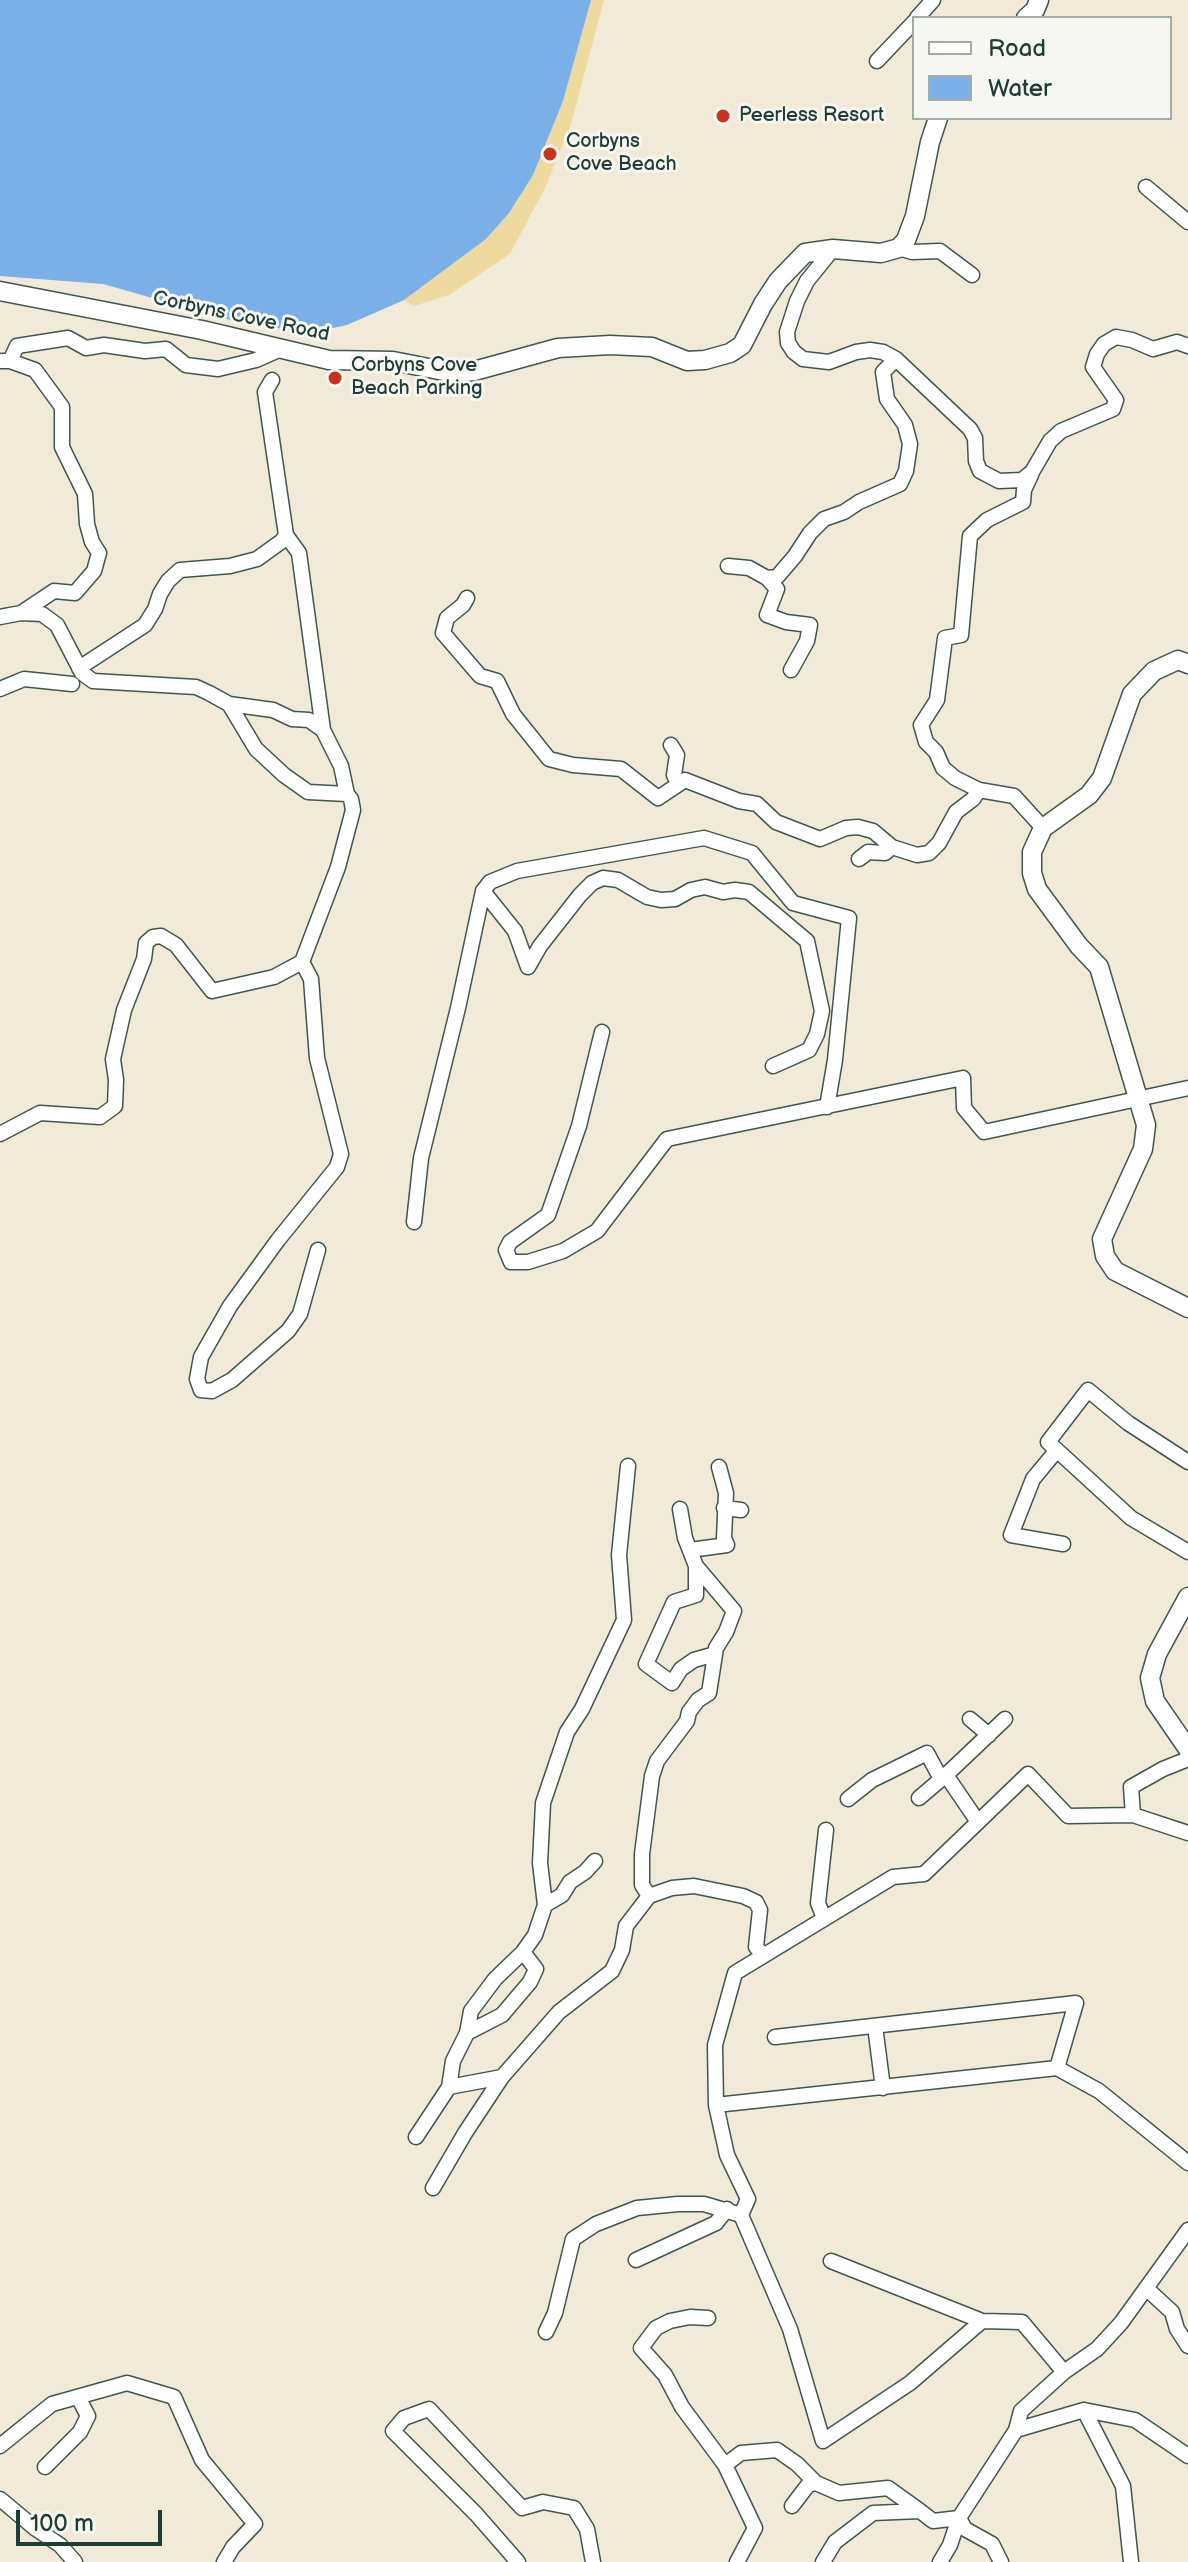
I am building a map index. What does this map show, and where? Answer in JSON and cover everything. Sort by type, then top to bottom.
[{"type":"main road","points":[[899,248],[906,240],[915,216],[937,120]]},
{"type":"main road","name":"Corbyns Cove Road","points":[[0,291],[329,360],[393,361],[454,373],[474,371],[558,348],[636,345],[652,347],[687,361],[730,353],[742,345],[763,304],[793,262],[805,253],[833,249],[881,253],[899,248]]},
{"type":"main road","points":[[1188,664],[1178,660],[1154,671],[1132,694],[1102,778],[1089,795],[1043,828],[1032,852],[1032,873],[1037,889],[1099,967],[1146,1125],[1143,1149],[1102,1239],[1105,1256],[1115,1271],[1188,1308]]},
{"type":"main road","points":[[1188,1597],[1157,1654],[1150,1678],[1155,1701],[1188,1749]]},
{"type":"street","points":[[919,16],[933,0]]},
{"type":"street","points":[[877,61],[912,24]]},
{"type":"street","points":[[1146,187],[1188,222]]},
{"type":"street","points":[[899,248],[912,252],[940,251],[972,275]]},
{"type":"street","points":[[833,249],[807,281],[797,301],[787,332],[788,343],[794,352],[803,359],[829,362],[856,352],[883,352],[896,359],[970,429],[975,438],[976,461],[980,471],[999,481],[1022,480],[1032,472]]},
{"type":"street","points":[[1043,828],[1014,796],[979,790],[943,768],[936,752],[926,742],[921,725],[937,700],[945,638],[961,635],[970,536],[987,520],[1023,502],[1024,490],[1032,472],[1050,441],[1061,431],[1113,409],[1116,400],[1093,367],[1104,344],[1116,337],[1153,349],[1177,342],[1188,346]]},
{"type":"street","points":[[21,613],[54,591],[75,593],[94,571],[99,553],[87,524],[85,494],[62,447],[62,407],[35,370],[5,361],[17,346],[68,338],[86,348],[104,345],[145,351],[166,349],[186,365],[218,369],[256,360],[283,348]]},
{"type":"street","points":[[767,578],[777,577],[824,519],[900,484],[906,471],[910,444],[905,425],[887,399],[883,372],[896,359]]},
{"type":"street","points":[[0,1134],[40,1113],[100,1117],[115,1106],[113,1059],[124,1010],[144,959],[146,943],[153,937],[161,936],[176,945],[212,991],[274,977],[302,962],[338,867],[353,810],[341,766],[323,730],[299,553],[286,535],[265,392],[272,380]]},
{"type":"street","points":[[79,668],[145,625],[168,581],[180,570],[230,566],[257,559],[286,535]]},
{"type":"street","points":[[728,566],[749,568],[767,578],[777,589],[767,615],[786,622],[810,625],[807,641],[791,670]]},
{"type":"street","points":[[467,598],[447,618],[443,633],[480,676],[497,681],[513,714],[549,759],[573,765],[621,769],[658,798],[685,780],[739,801],[757,804],[776,822],[820,839],[846,828],[858,827],[873,831],[892,847],[917,855],[929,853],[939,843],[956,812],[979,790]]},
{"type":"street","points":[[0,617],[21,613],[42,614],[57,625],[79,668],[93,681],[196,687],[229,704],[273,710],[292,719],[309,720],[323,730]]},
{"type":"street","points":[[0,689],[24,679],[72,684]]},
{"type":"street","points":[[229,704],[256,749],[284,775],[308,792],[347,794]]},
{"type":"street","points":[[671,745],[675,747],[677,755],[674,775],[678,783]]},
{"type":"street","points":[[414,1222],[421,1158],[483,891],[490,882],[517,871],[704,838],[752,853],[793,903],[849,918],[835,1060],[827,1107]]},
{"type":"street","points":[[859,859],[868,852],[885,853],[892,847]]},
{"type":"street","points":[[483,891],[515,931],[528,967],[540,946],[580,895],[592,883],[603,878],[618,880],[647,897],[661,900],[675,899],[691,890],[705,887],[723,892],[749,892],[807,941],[822,1011],[817,1034],[809,1050],[773,1066]]},
{"type":"street","points":[[302,962],[311,979],[317,1058],[341,1154],[337,1167],[230,1306],[201,1357],[197,1379],[201,1390],[212,1391],[232,1380],[288,1331],[300,1314],[318,1250]]},
{"type":"street","points":[[602,1032],[579,1126],[548,1215],[510,1242],[506,1250],[511,1262],[528,1262],[563,1251],[597,1231],[667,1139],[963,1078],[964,1108],[984,1132],[1188,1088]]},
{"type":"street","points":[[1188,1462],[1128,1423],[1088,1390],[1048,1442],[1131,1518],[1188,1552]]},
{"type":"street","points":[[1057,1450],[1033,1479],[1011,1535],[1063,1544]]},
{"type":"street","points":[[416,2137],[449,2087],[453,2061],[467,2033],[471,2011],[535,1935],[545,1905],[540,1863],[543,1803],[567,1732],[582,1709],[624,1620],[619,1555],[628,1466]]},
{"type":"street","points":[[690,1550],[727,1545],[724,1538],[726,1493],[719,1467]]},
{"type":"street","points":[[724,1508],[741,1510]]},
{"type":"street","points":[[649,1896],[642,1885],[642,1854],[652,1776],[657,1761],[687,1721],[689,1712],[698,1700],[709,1693],[715,1654],[734,1611],[696,1566],[685,1538],[680,1509]]},
{"type":"street","points":[[696,1566],[696,1595],[674,1602],[646,1664],[672,1683],[681,1669],[694,1660],[715,1654]]},
{"type":"street","points":[[970,1719],[989,1735]]},
{"type":"street","points":[[919,1798],[1005,1719]]},
{"type":"street","points":[[848,1799],[872,1780],[927,1753],[978,1822]]},
{"type":"street","points":[[1133,1815],[1131,1787],[1188,1759]]},
{"type":"street","points":[[741,2215],[748,2199],[727,2155],[716,2105],[715,2045],[735,1973],[893,1877],[924,1874],[1028,1774],[1068,1816],[1133,1815],[1188,1833]]},
{"type":"street","points":[[824,1918],[818,1903],[826,1830]]},
{"type":"street","points":[[545,1905],[562,1895],[570,1882],[595,1861]]},
{"type":"street","points":[[433,2188],[502,2077],[559,2012],[612,1971],[622,1950],[626,1926],[649,1896],[672,1888],[694,1886],[743,1896],[756,1902],[760,1910],[756,1947],[762,1954]]},
{"type":"street","points":[[467,2033],[502,2015],[530,1982],[536,1969],[523,1952]]},
{"type":"street","points":[[775,2037],[1076,2003],[1057,2068]]},
{"type":"street","points":[[875,2026],[883,2088]]},
{"type":"street","points":[[716,2105],[1057,2068],[1099,2091],[1188,2163]]},
{"type":"street","points":[[449,2087],[502,2077]]},
{"type":"street","points":[[546,2332],[555,2313],[573,2239],[596,2224],[637,2208],[678,2204],[704,2204],[741,2215],[790,2329],[823,2441],[910,2383],[982,2321]]},
{"type":"street","points":[[636,2260],[716,2223],[727,2209]]},
{"type":"street","points":[[940,2562],[950,2545],[959,2518],[1016,2430],[1021,2411],[1064,2372],[1097,2349],[1121,2323],[1188,2230]]},
{"type":"street","points":[[831,2261],[982,2321],[1022,2322],[1064,2372]]},
{"type":"street","points":[[1147,2289],[1172,2312],[1177,2329],[1188,2346]]},
{"type":"street","points":[[708,2318],[690,2317],[670,2321],[656,2328],[641,2348],[665,2375],[682,2407],[725,2465],[755,2528],[737,2562]]},
{"type":"street","points":[[0,2446],[52,2404],[127,2383],[174,2397],[202,2460],[255,2524],[233,2547],[224,2562]]},
{"type":"street","points":[[45,2467],[80,2432],[88,2416],[78,2397]]},
{"type":"street","points":[[518,2562],[476,2514],[393,2431],[404,2418],[429,2409],[522,2508],[543,2502],[574,2508],[587,2529],[593,2562]]},
{"type":"street","points":[[1016,2430],[1084,2410],[1135,2420],[1188,2456]]},
{"type":"street","points":[[1084,2410],[1123,2486],[1131,2562]]},
{"type":"street","points":[[725,2465],[741,2453],[777,2450],[816,2483],[839,2493],[888,2488],[933,2521],[959,2518]]},
{"type":"street","points":[[792,2506],[808,2485],[816,2483]]},
{"type":"street","points":[[0,2499],[60,2545],[75,2562]]},
{"type":"street","points":[[823,2562],[835,2542],[873,2513],[920,2511]]},
{"type":"street","points":[[959,2518],[965,2529],[992,2544],[1001,2562]]},
{"type":"sand","name":"Corbyns Cove Beach","points":[[591,0],[604,0],[571,124],[546,186],[510,254],[449,295],[414,306],[404,300],[486,239],[509,213],[533,175],[563,101]]},
{"type":"water","points":[[0,0],[591,0],[563,101],[533,175],[509,213],[486,239],[404,300],[347,325],[309,333],[234,321],[103,284],[0,276]]},
{"type":"place","name":"Peerless Resort","points":[[723,116]]},
{"type":"place","name":"Corbyns Cove Beach","points":[[550,154]]},
{"type":"place","name":"Corbyns Cove Beach Parking","points":[[335,378]]}]
